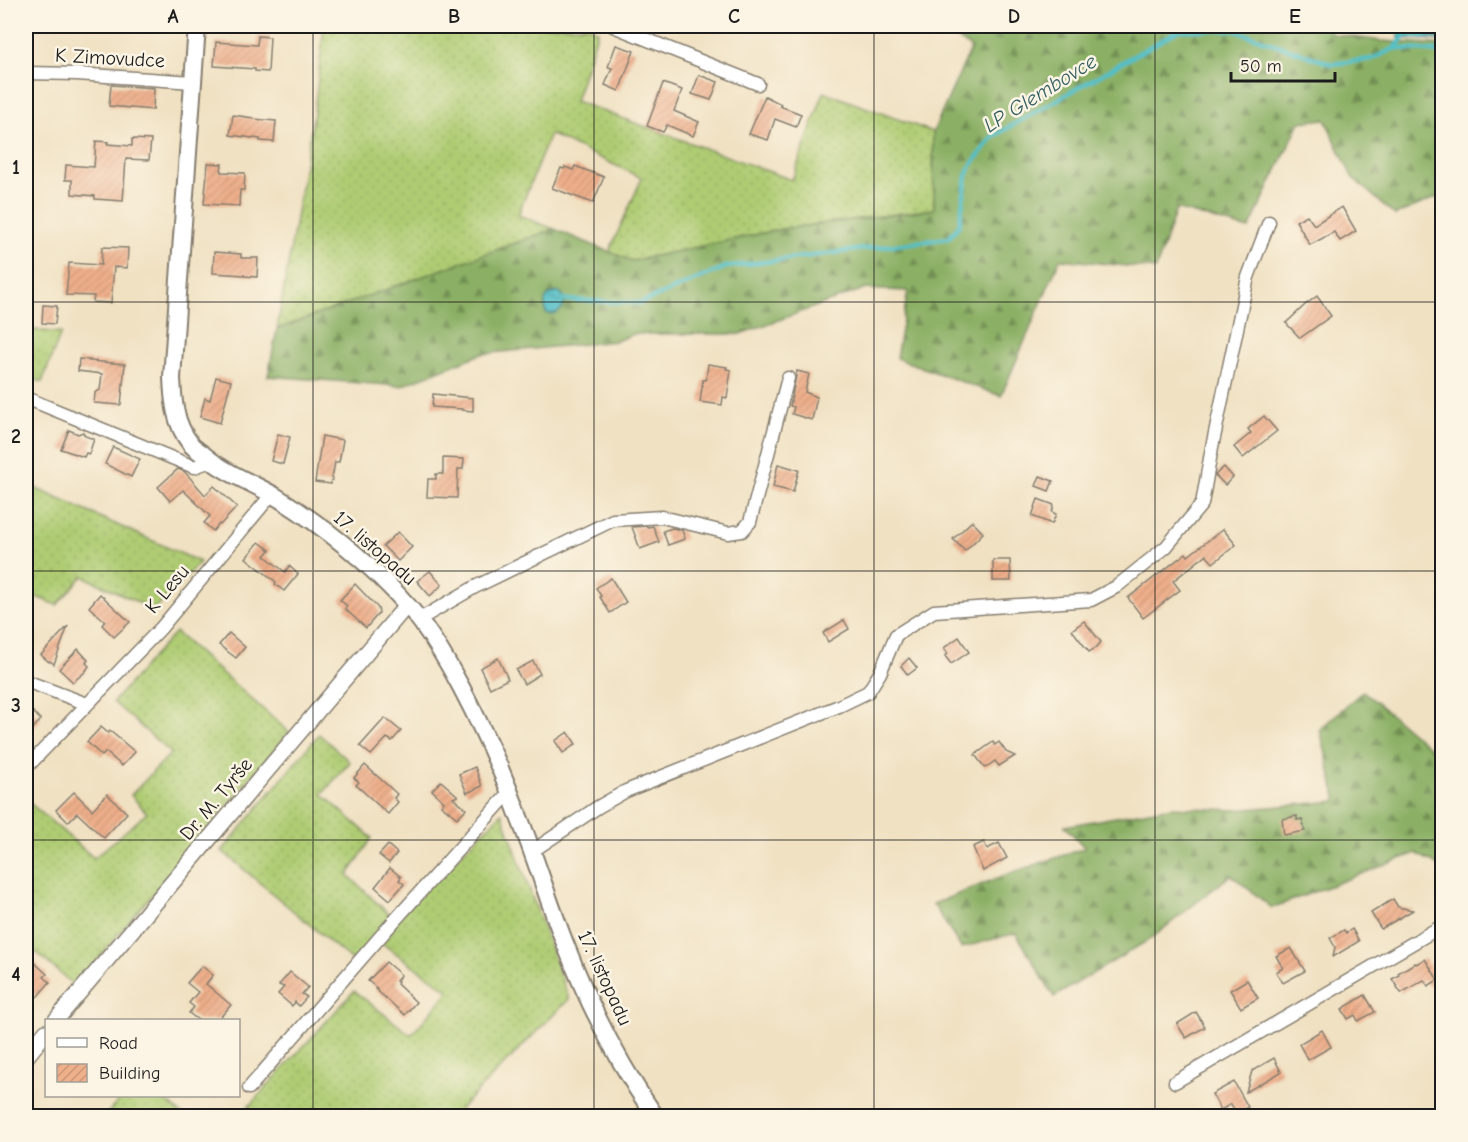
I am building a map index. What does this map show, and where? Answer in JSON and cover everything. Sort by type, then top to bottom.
[{"type":"main road","name":"17. listopadu","points":[[197,26],[172,378],[174,412],[184,435],[211,461],[305,515],[378,575],[420,619],[441,651],[472,709],[510,792],[566,948],[580,980],[623,1064],[655,1116]]},
{"type":"street","points":[[613,26],[758,84]]},
{"type":"street","name":"K Zimovudce","points":[[26,73],[193,82]]},
{"type":"street","points":[[531,852],[626,791],[839,706],[868,692],[880,673],[896,636],[934,611],[1091,600],[1116,587],[1166,547],[1202,504],[1248,277],[1269,222]]},
{"type":"street","points":[[420,619],[476,586],[613,520],[662,517],[728,532],[742,531],[750,522],[788,378]]},
{"type":"street","points":[[26,398],[194,467],[211,461]]},
{"type":"street","name":"K Lesu","points":[[26,768],[161,628],[272,494]]},
{"type":"street","name":"Dr. M. Tyrše","points":[[57,1019],[407,605]]},
{"type":"street","points":[[26,681],[87,704]]},
{"type":"street","points":[[249,1088],[510,792]]},
{"type":"street","points":[[1175,1082],[1443,926]]},
{"type":"street","points":[[26,1057],[45,1033]]},
{"type":"green space","points":[[324,26],[589,26],[598,31],[575,101],[792,180],[824,92],[933,132],[934,209],[782,229],[632,261],[609,252],[642,178],[550,134],[518,215],[554,229],[277,329],[314,113]]},
{"type":"green space","points":[[939,26],[1328,26],[1332,34],[1382,41],[1442,45],[1442,195],[1395,215],[1352,177],[1325,119],[1300,122],[1249,229],[1176,209],[1156,269],[1060,259],[1001,396],[896,358],[908,291],[864,289],[740,334],[634,334],[616,341],[481,354],[401,386],[268,376],[277,329],[554,229],[632,261],[782,229],[934,209],[933,132],[971,48]]},
{"type":"green space","points":[[26,329],[61,333],[42,382],[26,376]]},
{"type":"green space","points":[[26,484],[200,562],[154,610],[83,576],[57,605],[26,593]]},
{"type":"green space","points":[[175,632],[289,732],[75,986],[26,944],[26,800],[94,858],[147,813],[131,795],[171,753],[113,702]]},
{"type":"green space","points":[[1363,691],[1442,758],[1442,868],[1416,853],[1272,908],[1231,875],[1152,938],[1054,997],[1016,933],[961,948],[933,904],[1005,875],[1085,848],[1065,826],[1172,807],[1235,810],[1337,801],[1320,729]]},
{"type":"green space","points":[[319,734],[350,762],[322,794],[372,838],[348,875],[395,920],[502,813],[569,999],[453,1116],[240,1116],[354,991],[411,1035],[449,991],[377,940],[355,963],[222,851]]},
{"type":"green space","points":[[122,1097],[162,1097],[184,1116],[105,1116]]},
{"type":"water","points":[[1398,26],[1442,26],[1442,40],[1399,38]]},
{"type":"water","points":[[560,292],[566,300],[563,307],[556,313],[546,313],[546,298]]},
{"type":"building","points":[[258,36],[270,37],[268,72],[214,66],[216,42],[257,45]]},
{"type":"building","points":[[616,45],[634,51],[619,91],[605,85],[612,68],[608,67]]},
{"type":"building","points":[[699,75],[718,82],[711,100],[692,94]]},
{"type":"building","points":[[663,83],[682,90],[674,111],[699,122],[693,136],[667,125],[663,132],[647,126]]},
{"type":"building","points":[[111,85],[154,88],[153,110],[109,106]]},
{"type":"building","points":[[765,96],[781,104],[780,106],[801,114],[796,127],[775,119],[768,140],[749,134]]},
{"type":"building","points":[[233,115],[276,121],[274,142],[230,135]]},
{"type":"building","points":[[132,139],[151,140],[149,160],[126,159],[123,201],[95,199],[95,196],[72,194],[72,180],[65,180],[66,165],[94,167],[96,141],[132,146]]},
{"type":"building","points":[[208,163],[222,164],[221,172],[245,173],[244,190],[240,190],[239,206],[204,204]]},
{"type":"building","points":[[575,166],[604,177],[593,203],[552,188],[561,168],[573,170]]},
{"type":"building","points":[[1342,207],[1356,231],[1340,241],[1334,232],[1310,245],[1296,221],[1307,215],[1314,225]]},
{"type":"building","points":[[102,247],[128,248],[127,268],[114,267],[111,303],[93,302],[94,296],[66,295],[69,263],[101,265]]},
{"type":"building","points":[[214,252],[241,254],[241,258],[258,258],[257,277],[213,273]]},
{"type":"building","points":[[1317,296],[1331,316],[1300,338],[1286,323]]},
{"type":"building","points":[[43,305],[57,306],[55,324],[42,323]]},
{"type":"building","points":[[79,359],[125,364],[121,405],[94,403],[95,393],[100,390],[102,374],[78,371]]},
{"type":"building","points":[[708,364],[727,367],[726,369],[731,370],[727,398],[723,397],[722,405],[700,402]]},
{"type":"building","points":[[797,371],[809,374],[805,392],[817,397],[812,420],[792,414],[794,407],[790,406]]},
{"type":"building","points":[[216,377],[231,381],[220,423],[200,417],[205,398],[210,400]]},
{"type":"building","points":[[433,394],[473,398],[473,411],[432,407]]},
{"type":"building","points":[[1264,416],[1277,431],[1243,458],[1234,447],[1251,433],[1248,429]]},
{"type":"building","points":[[69,430],[78,434],[83,432],[85,436],[94,439],[89,454],[86,453],[84,457],[61,449]]},
{"type":"building","points":[[278,434],[290,437],[283,464],[271,461]]},
{"type":"building","points":[[322,436],[343,440],[339,462],[335,462],[331,484],[315,482]]},
{"type":"building","points":[[113,447],[140,459],[131,477],[105,464]]},
{"type":"building","points":[[443,458],[464,459],[463,469],[458,469],[457,498],[427,497],[428,479],[436,479],[436,474],[443,474]]},
{"type":"building","points":[[778,464],[799,470],[793,492],[773,487]]},
{"type":"building","points":[[1224,467],[1233,477],[1225,485],[1215,475]]},
{"type":"building","points":[[178,469],[185,472],[205,495],[214,486],[237,507],[213,531],[204,523],[210,516],[183,490],[170,501],[158,487]]},
{"type":"building","points":[[1040,476],[1053,481],[1049,491],[1036,486]]},
{"type":"building","points":[[1038,499],[1054,505],[1052,512],[1056,514],[1052,524],[1032,516]]},
{"type":"building","points":[[972,521],[983,533],[965,551],[953,539]]},
{"type":"building","points":[[653,526],[659,542],[640,549],[632,527]]},
{"type":"building","points":[[672,528],[682,530],[685,539],[668,545],[663,531]]},
{"type":"building","points":[[1223,529],[1236,545],[1213,563],[1206,555],[1173,581],[1180,590],[1143,618],[1128,598],[1186,553],[1188,556]]},
{"type":"building","points":[[398,532],[412,547],[398,561],[383,546]]},
{"type":"building","points":[[259,542],[270,550],[265,556],[285,572],[289,566],[298,574],[284,591],[246,558]]},
{"type":"building","points":[[993,560],[1010,560],[1011,581],[993,581]]},
{"type":"building","points":[[430,571],[442,585],[430,596],[417,581]]},
{"type":"building","points":[[611,578],[626,602],[610,613],[596,588]]},
{"type":"building","points":[[355,584],[378,608],[379,613],[366,628],[345,609],[347,606],[340,600]]},
{"type":"building","points":[[100,594],[130,622],[114,637],[102,625],[105,621],[89,607]]},
{"type":"building","points":[[844,620],[849,629],[828,642],[823,633]]},
{"type":"building","points":[[1084,621],[1101,642],[1089,652],[1072,630]]},
{"type":"building","points":[[68,626],[54,664],[49,662],[41,655]]},
{"type":"building","points":[[229,633],[245,647],[236,658],[219,645]]},
{"type":"building","points":[[959,637],[969,652],[951,664],[945,656],[948,654],[944,648]]},
{"type":"building","points":[[78,649],[88,660],[86,663],[89,666],[73,682],[59,669]]},
{"type":"building","points":[[498,658],[508,679],[490,688],[480,668]]},
{"type":"building","points":[[909,658],[917,668],[908,675],[901,666]]},
{"type":"building","points":[[533,661],[540,674],[524,684],[516,670]]},
{"type":"building","points":[[26,705],[41,720],[32,729],[26,723]]},
{"type":"building","points":[[385,718],[401,731],[392,741],[387,738],[371,755],[360,746]]},
{"type":"building","points":[[101,727],[108,733],[110,731],[135,752],[122,766],[106,752],[102,756],[87,742]]},
{"type":"building","points":[[568,732],[576,744],[563,753],[555,741]]},
{"type":"building","points":[[993,742],[995,745],[999,742],[1006,752],[1015,756],[999,766],[995,761],[985,768],[975,755]]},
{"type":"building","points":[[365,765],[397,794],[394,798],[398,802],[388,814],[356,785],[359,782],[354,778]]},
{"type":"building","points":[[475,767],[482,786],[467,793],[459,774]]},
{"type":"building","points":[[441,781],[458,796],[453,798],[466,809],[457,818],[441,805],[444,802],[432,790]]},
{"type":"building","points":[[74,792],[92,810],[107,794],[127,813],[104,838],[77,813],[68,822],[56,810]]},
{"type":"building","points":[[1297,816],[1297,820],[1302,819],[1305,831],[1284,835],[1282,819]]},
{"type":"building","points":[[984,842],[987,849],[999,843],[1007,858],[983,871],[973,847]]},
{"type":"building","points":[[388,845],[397,853],[389,863],[379,855]]},
{"type":"building","points":[[390,868],[401,877],[399,880],[404,884],[390,900],[375,887]]},
{"type":"building","points":[[1393,899],[1398,907],[1413,910],[1381,929],[1371,913]]},
{"type":"building","points":[[1352,929],[1359,941],[1333,957],[1335,947],[1330,938],[1344,930],[1346,933]]},
{"type":"building","points":[[1291,948],[1305,971],[1283,983],[1276,972],[1283,968],[1276,956]]},
{"type":"building","points":[[26,955],[47,974],[44,977],[50,982],[37,997],[26,987]]},
{"type":"building","points":[[1425,959],[1438,980],[1428,986],[1424,980],[1401,993],[1392,979],[1399,975],[1398,973]]},
{"type":"building","points":[[386,962],[401,975],[396,981],[397,984],[416,1002],[405,1015],[368,981]]},
{"type":"building","points":[[202,966],[213,975],[206,984],[231,1005],[219,1019],[197,1019],[189,1013],[194,1007],[189,1003],[198,992],[187,983]]},
{"type":"building","points":[[290,972],[308,987],[302,994],[307,997],[299,1006],[295,1002],[292,1006],[278,994],[284,987],[279,985]]},
{"type":"building","points":[[1247,980],[1258,998],[1241,1008],[1230,990]]},
{"type":"building","points":[[1365,995],[1375,1012],[1358,1021],[1355,1015],[1348,1019],[1342,1009]]},
{"type":"building","points":[[1196,1012],[1205,1027],[1186,1038],[1177,1024]]},
{"type":"building","points":[[1322,1030],[1331,1047],[1308,1060],[1299,1044]]},
{"type":"building","points":[[1274,1058],[1281,1072],[1246,1092],[1252,1071]]},
{"type":"building","points":[[1234,1082],[1248,1107],[1236,1113],[1231,1104],[1221,1110],[1212,1094]]},
{"type":"waterway","name":"LP Glembovce","points":[[566,300],[641,303],[726,267],[949,238],[959,225],[968,170],[992,137],[1179,30],[1234,30],[1332,64],[1372,59],[1395,48],[1442,52]]},
{"type":"waterway","points":[[1395,48],[1406,34]]}]
